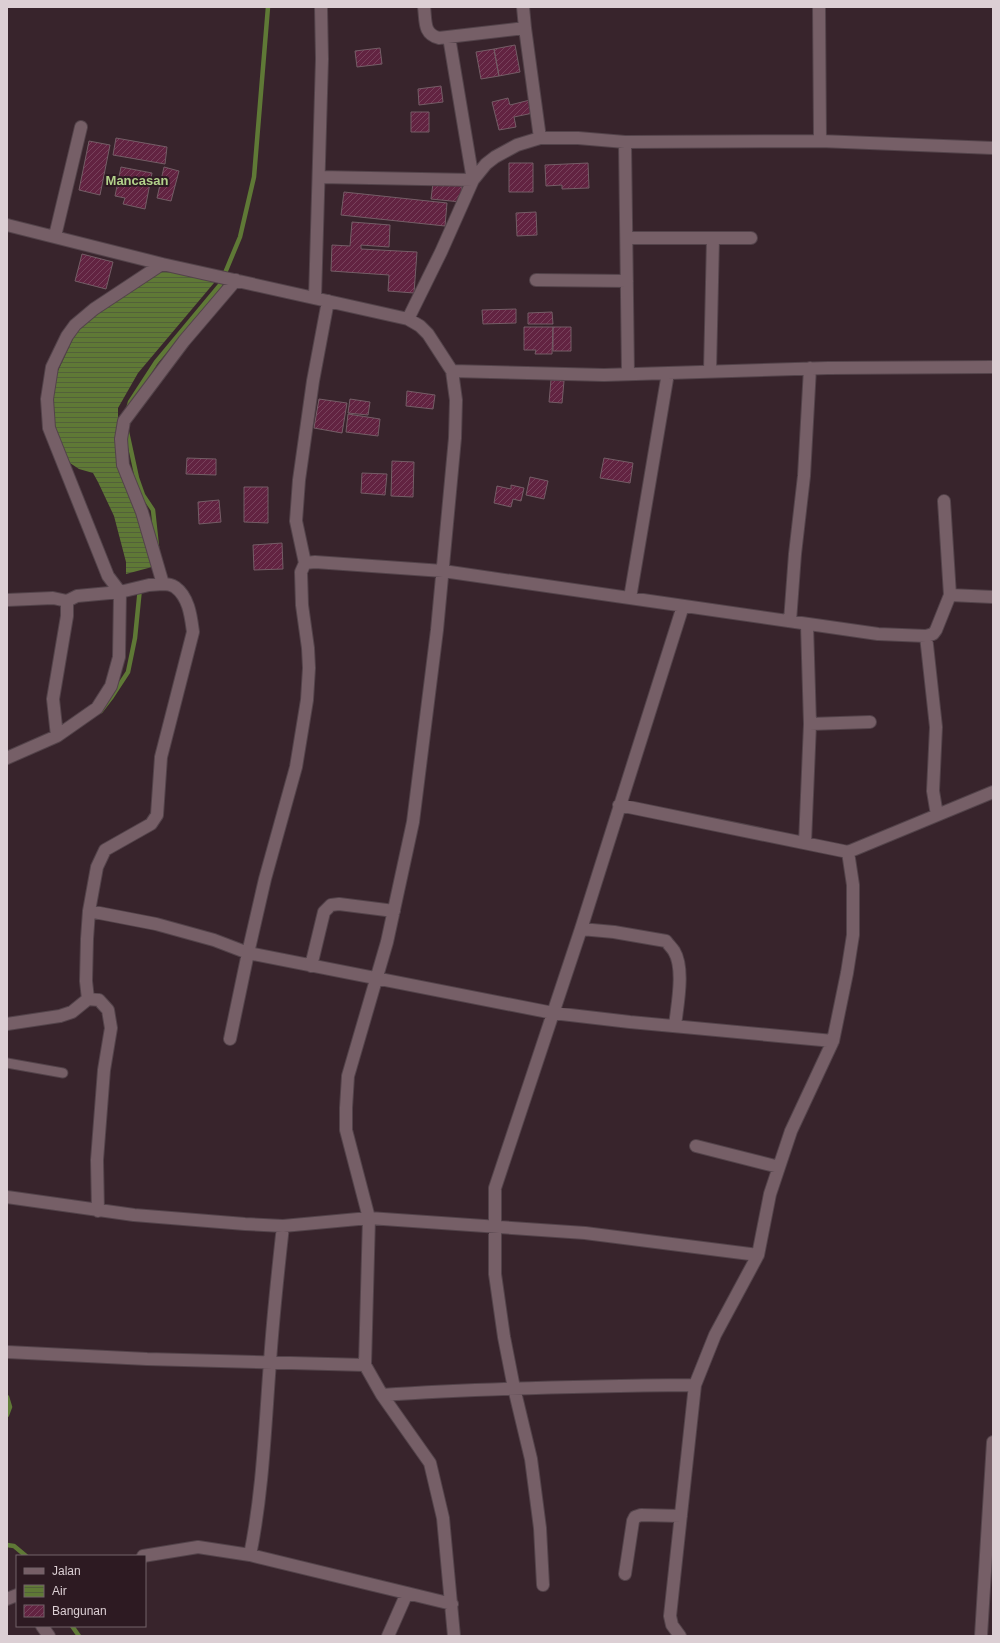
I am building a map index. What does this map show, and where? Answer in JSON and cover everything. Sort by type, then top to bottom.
[{"type":"street","points":[[315,298],[322,59],[321,7]]},
{"type":"street","points":[[424,7],[427,30],[431,36],[439,38],[525,28]]},
{"type":"street","points":[[523,7],[540,138]]},
{"type":"street","points":[[819,7],[820,141]]},
{"type":"street","points":[[449,37],[473,180]]},
{"type":"street","points":[[55,236],[81,127]]},
{"type":"street","points":[[408,319],[441,252],[473,180],[486,164],[517,144],[540,138],[578,138],[626,142],[820,141],[993,148]]},
{"type":"street","points":[[626,142],[628,374]]},
{"type":"street","points":[[319,177],[473,180]]},
{"type":"street","points":[[7,225],[162,264],[408,319],[420,326],[428,334],[452,371],[456,400],[455,438],[443,571],[413,822],[394,911],[377,978],[348,1076],[346,1130],[369,1218],[365,1365],[382,1395],[430,1463],[444,1518],[454,1636]]},
{"type":"street","points":[[626,238],[751,238]]},
{"type":"street","points":[[710,371],[714,238]]},
{"type":"street","points":[[7,758],[56,736],[97,708],[111,686],[119,657],[120,592],[108,576],[59,456],[49,428],[46,399],[52,367],[67,336],[76,325],[94,309],[162,264]]},
{"type":"street","points":[[162,584],[142,512],[124,465],[121,439],[124,422],[184,341],[236,280]]},
{"type":"street","points":[[536,280],[627,281]]},
{"type":"street","points":[[230,1039],[265,879],[296,767],[307,700],[309,668],[308,648],[302,605],[301,572],[305,564],[296,521],[299,480],[313,381],[328,301]]},
{"type":"street","points":[[452,371],[604,375],[810,368],[993,367]]},
{"type":"street","points":[[790,621],[795,554],[804,476],[810,368]]},
{"type":"street","points":[[630,598],[668,373]]},
{"type":"street","points":[[305,564],[315,562],[443,571],[790,621],[808,625],[878,634],[926,636],[933,634],[936,630],[950,595],[944,502]]},
{"type":"street","points":[[7,600],[53,598],[67,600],[77,596],[120,592],[149,585],[162,584],[175,586],[186,600],[191,616],[193,632],[161,757],[157,815],[151,824],[105,850],[97,867],[89,911],[87,960],[88,999]]},
{"type":"street","points":[[950,595],[993,597]]},
{"type":"street","points":[[56,736],[53,699],[67,616],[67,600]]},
{"type":"street","points":[[543,1585],[540,1528],[532,1459],[514,1388],[504,1337],[496,1274],[495,1188],[581,929],[683,606]]},
{"type":"street","points":[[805,843],[810,724],[808,625]]},
{"type":"street","points":[[926,636],[936,727],[933,791],[937,815]]},
{"type":"street","points":[[810,724],[870,722]]},
{"type":"street","points":[[619,805],[848,852],[993,792]]},
{"type":"street","points":[[680,1636],[672,1625],[670,1616],[695,1385],[715,1335],[758,1254],[770,1194],[791,1131],[833,1041],[853,935],[853,884],[848,852]]},
{"type":"street","points":[[311,966],[324,912],[331,905],[340,904],[394,911]]},
{"type":"street","points":[[89,911],[156,924],[207,938],[248,953],[553,1013],[833,1041]]},
{"type":"street","points":[[581,929],[614,932],[666,941],[674,952],[678,962],[679,974],[675,1026]]},
{"type":"street","points":[[7,1024],[60,1016],[72,1012],[88,999],[99,1000],[108,1010],[111,1028],[104,1070],[96,1160],[98,1210]]},
{"type":"street","points":[[696,1146],[779,1167]]},
{"type":"street","points":[[7,1197],[98,1210],[245,1224],[283,1226],[369,1218],[585,1233],[758,1254]]},
{"type":"street","points":[[250,1555],[255,1528],[266,1427],[270,1362],[283,1226]]},
{"type":"street","points":[[7,1352],[147,1359],[365,1365]]},
{"type":"street","points":[[382,1395],[514,1388],[695,1385]]},
{"type":"street","points":[[981,1636],[993,1442]]},
{"type":"street","points":[[625,1574],[633,1520],[635,1517],[641,1515],[681,1516]]},
{"type":"street","points":[[146,1556],[198,1547],[250,1555],[452,1604]]},
{"type":"street","points":[[388,1636],[407,1593]]},
{"type":"street","points":[[43,1627],[49,1636]]},
{"type":"lane","points":[[7,1063],[63,1073]]},
{"type":"water","points":[[166,265],[219,277],[138,373],[118,408],[118,429],[152,567],[126,574],[126,562],[114,516],[98,482],[93,473],[79,469],[70,463],[55,428],[53,417],[54,393],[57,373],[77,330],[85,322]]},
{"type":"building","points":[[515,45],[520,72],[499,76],[494,49]]},
{"type":"building","points":[[380,48],[382,64],[357,67],[355,51]]},
{"type":"building","points":[[494,49],[499,76],[481,79],[476,52]]},
{"type":"building","points":[[441,86],[443,102],[419,105],[418,89]]},
{"type":"building","points":[[508,98],[510,105],[530,100],[533,113],[514,117],[516,127],[499,130],[492,102]]},
{"type":"building","points":[[411,112],[429,112],[429,132],[411,132]]},
{"type":"building","points":[[116,138],[167,147],[165,164],[113,155]]},
{"type":"building","points":[[89,141],[110,145],[100,195],[79,190]]},
{"type":"building","points":[[509,163],[533,163],[533,192],[509,192]]},
{"type":"building","points":[[588,163],[589,188],[562,189],[562,185],[546,186],[545,165]]},
{"type":"building","points":[[121,167],[152,173],[145,209],[123,204],[125,198],[115,196]]},
{"type":"building","points":[[164,167],[179,171],[171,201],[157,198]]},
{"type":"building","points":[[433,183],[462,186],[461,202],[431,199]]},
{"type":"building","points":[[344,192],[447,203],[445,226],[341,215]]},
{"type":"building","points":[[536,212],[537,235],[517,236],[516,213]]},
{"type":"building","points":[[352,222],[390,225],[389,247],[361,245],[361,249],[417,252],[414,293],[388,291],[389,275],[331,271],[332,245],[350,246]]},
{"type":"building","points":[[82,254],[113,262],[106,289],[75,281]]},
{"type":"building","points":[[516,309],[516,323],[483,324],[482,310]]},
{"type":"building","points":[[552,312],[553,324],[528,324],[528,313]]},
{"type":"building","points":[[524,327],[553,327],[552,354],[535,354],[536,350],[524,350]]},
{"type":"building","points":[[553,327],[571,327],[571,351],[553,351]]},
{"type":"building","points":[[551,380],[564,381],[562,403],[549,402]]},
{"type":"building","points":[[407,391],[435,395],[433,409],[406,406]]},
{"type":"building","points":[[319,399],[347,403],[342,433],[314,428]]},
{"type":"building","points":[[350,399],[370,402],[368,415],[348,413]]},
{"type":"building","points":[[348,414],[380,419],[378,436],[346,432]]},
{"type":"building","points":[[187,458],[216,459],[216,475],[186,474]]},
{"type":"building","points":[[604,458],[633,463],[630,483],[600,478]]},
{"type":"building","points":[[392,461],[414,462],[413,497],[391,496]]},
{"type":"building","points":[[362,473],[387,474],[385,495],[361,493]]},
{"type":"building","points":[[530,477],[548,481],[544,499],[526,495]]},
{"type":"building","points":[[511,485],[524,488],[521,501],[513,499],[511,507],[494,503],[497,486],[511,489]]},
{"type":"building","points":[[244,487],[268,487],[268,523],[244,522]]},
{"type":"building","points":[[219,500],[221,522],[199,524],[198,502]]},
{"type":"building","points":[[282,543],[283,569],[254,570],[253,545]]},
{"type":"waterway","points":[[128,409],[130,402],[156,362],[220,285],[240,237],[254,177],[268,7]]},
{"type":"waterway","points":[[127,432],[137,478],[143,495],[153,510],[157,547]]},
{"type":"waterway","points":[[101,711],[128,672],[135,638],[140,588]]},
{"type":"waterway","points":[[7,1397],[10,1407],[7,1415]]},
{"type":"waterway","points":[[7,1545],[14,1546],[25,1555]]},
{"type":"waterway","points":[[73,1627],[79,1636]]},
{"type":"district","name":"Mancasan","points":[[137,180]]}]
